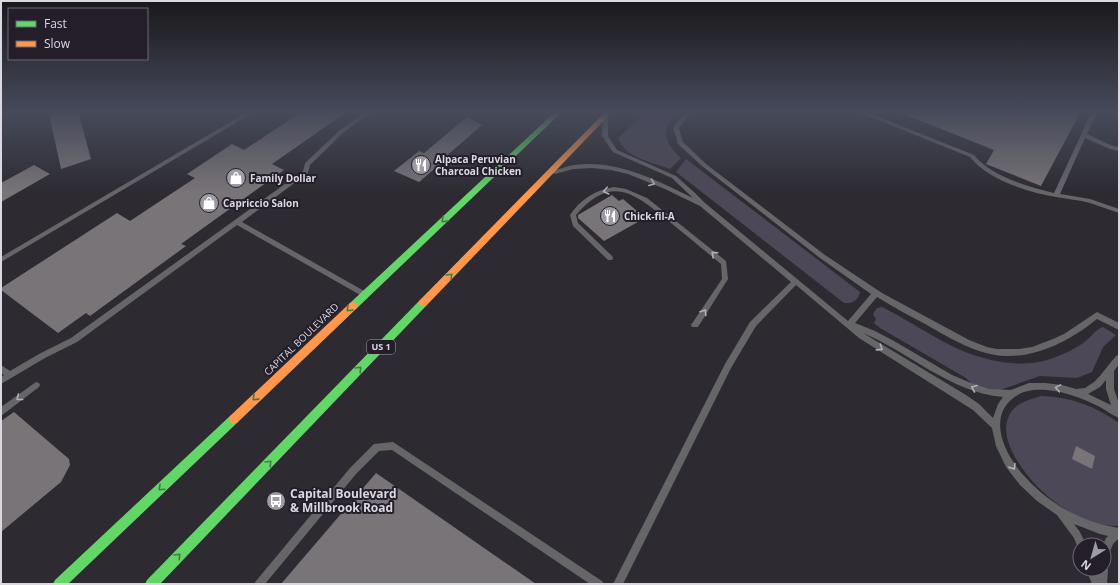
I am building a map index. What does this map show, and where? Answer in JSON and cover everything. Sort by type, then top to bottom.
[{"type":"highway","name":"CAPITAL BOULEVARD","points":[[59,584],[528,138]]},
{"type":"highway","name":"US 1","points":[[151,584],[584,138]]},
{"type":"lane","points":[[1,260],[207,138]]},
{"type":"lane","points":[[1,381],[9,375],[74,340],[306,172],[307,164],[334,138]]},
{"type":"lane","points":[[606,138],[615,152],[674,177],[703,205],[868,340],[976,407],[996,426]]},
{"type":"lane","points":[[679,138],[680,143],[699,161],[780,224],[876,293],[945,332],[975,346],[1006,353],[1033,349],[1060,339],[1082,328],[1097,315],[1119,326]]},
{"type":"lane","points":[[928,138],[972,156],[975,162],[991,172],[1056,195],[1089,201],[1119,211]]},
{"type":"lane","points":[[1056,195],[1083,138]]},
{"type":"lane","points":[[1089,138],[1112,148],[1119,149]]},
{"type":"lane","points":[[548,175],[566,168],[592,165],[611,167],[674,191],[703,205]]},
{"type":"lane","points":[[610,258],[575,224],[573,215],[592,195],[605,190],[618,188],[630,191],[645,199],[724,263],[724,279],[696,325]]},
{"type":"lane","points":[[237,222],[364,294]]},
{"type":"lane","points":[[618,584],[728,366],[753,324],[796,281]]},
{"type":"lane","points":[[850,324],[876,293]]},
{"type":"lane","points":[[850,324],[870,331],[915,358],[975,389],[996,394],[1012,394],[1037,386],[1062,388],[1076,392],[1104,405],[1118,414]]},
{"type":"lane","points":[[1076,392],[1082,392],[1095,386],[1110,371],[1119,358]]},
{"type":"lane","points":[[1,368],[9,375]]},
{"type":"lane","points":[[1110,371],[1110,388],[1118,414]]},
{"type":"lane","points":[[1,412],[36,384]]},
{"type":"lane","points":[[1012,394],[1000,408],[996,426],[1000,445],[1013,470],[1031,490],[1058,511],[1085,524],[1118,532]]},
{"type":"lane","points":[[259,584],[353,471],[377,447],[392,446],[599,584]]},
{"type":"lane","points":[[1058,511],[1078,537]]},
{"type":"shaded area","points":[[618,138],[667,138],[670,146],[681,158],[670,169],[633,155],[622,145]]},
{"type":"shaded area","points":[[686,159],[860,292],[858,297],[850,303],[844,303],[676,172]]},
{"type":"shaded area","points":[[882,307],[958,349],[991,360],[1010,363],[1024,364],[1044,361],[1057,357],[1079,346],[1096,331],[1103,327],[1116,335],[1103,347],[1092,372],[1077,378],[1040,376],[997,391],[972,384],[966,378],[880,328],[874,323],[876,319],[873,314],[877,308]]},
{"type":"shaded area","points":[[1041,396],[1073,400],[1092,407],[1119,423],[1119,526],[1111,526],[1094,522],[1063,508],[1037,486],[1018,462],[1011,448],[1007,435],[1007,422],[1012,411],[1018,405]]},
{"type":"building","points":[[54,138],[85,138],[91,159],[61,169]]},
{"type":"building","points":[[262,138],[309,138],[272,164],[284,170],[181,244],[186,246],[90,316],[86,313],[58,333],[1,290],[1,288],[117,213],[130,221],[195,178],[187,174],[232,144],[244,150]]},
{"type":"building","points":[[442,138],[467,138],[444,158],[446,159],[419,182],[394,171],[419,151],[424,153]]},
{"type":"building","points":[[965,138],[1066,138],[1041,186],[986,164],[994,150]]},
{"type":"building","points":[[34,165],[50,174],[1,202],[1,183]]},
{"type":"building","points":[[612,195],[619,201],[623,199],[645,218],[604,241],[578,218],[578,215]]},
{"type":"building","points":[[14,412],[69,459],[70,465],[61,482],[1,532],[1,421]]},
{"type":"building","points":[[1076,446],[1095,456],[1092,469],[1072,459]]},
{"type":"building","points":[[376,473],[536,584],[281,584]]},
{"type":"traffic: fast","points":[[353,306],[531,138]]},
{"type":"traffic: fast","points":[[151,584],[423,303]]},
{"type":"traffic: fast","points":[[59,584],[234,419]]},
{"type":"traffic: slow","points":[[423,303],[583,138]]},
{"type":"traffic: slow","points":[[234,419],[353,306]]},
{"type":"place","name":"Alpaca Peruvian Charcoal Chicken","points":[[421,165]]},
{"type":"place","name":"Family Dollar","points":[[236,178]]},
{"type":"place","name":"Capriccio Salon","points":[[209,203]]},
{"type":"place","name":"Chick-fil-A","points":[[610,216]]},
{"type":"place","name":"Capital Boulevard & Millbrook Road","points":[[276,501]]}]
